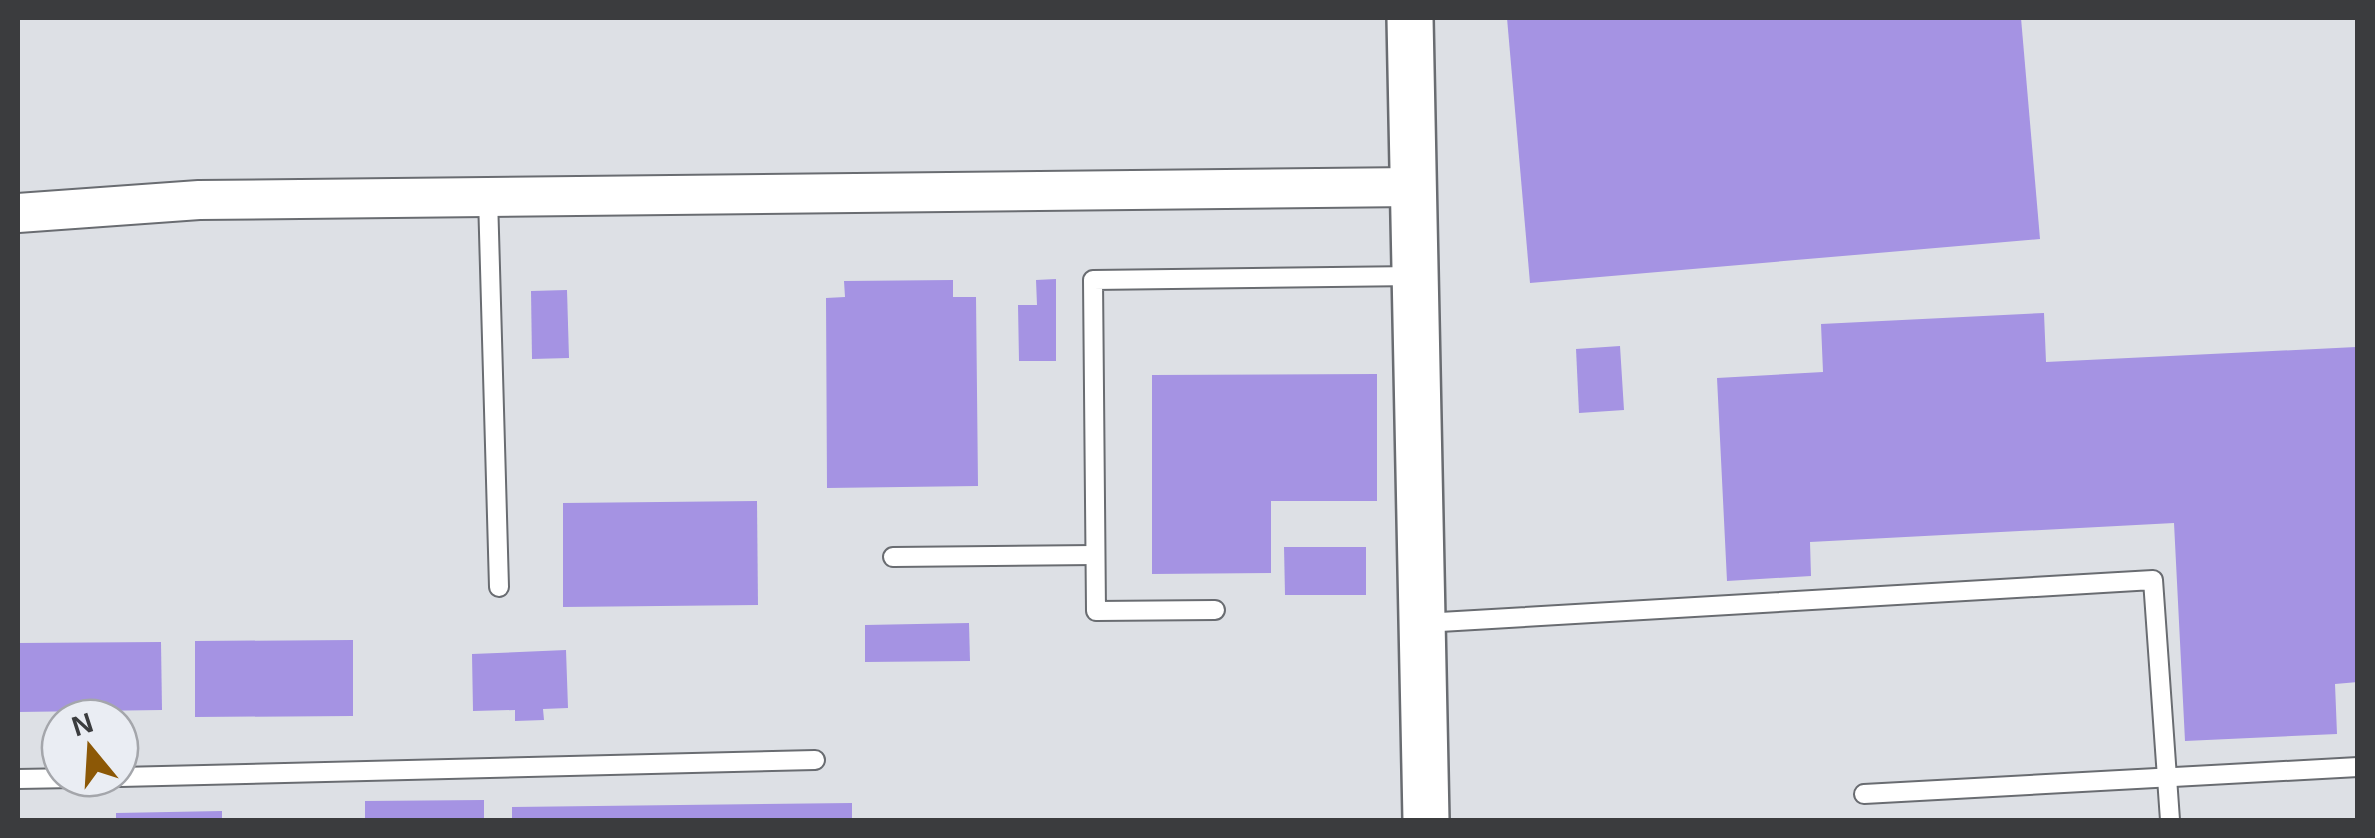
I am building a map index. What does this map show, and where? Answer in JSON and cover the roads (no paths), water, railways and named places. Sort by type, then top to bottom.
[{"type":"street","points":[[1410,18],[1426,820]]},
{"type":"street","points":[[18,213],[199,200],[1413,187]]},
{"type":"lane","points":[[488,197],[498,587]]},
{"type":"lane","points":[[1216,610],[1096,611],[1092,280],[1415,276]]},
{"type":"lane","points":[[893,557],[1096,555]]},
{"type":"lane","points":[[1423,623],[2152,580],[2170,820]]},
{"type":"lane","points":[[140,777],[815,760]]},
{"type":"lane","points":[[1864,794],[2358,767]]}]
